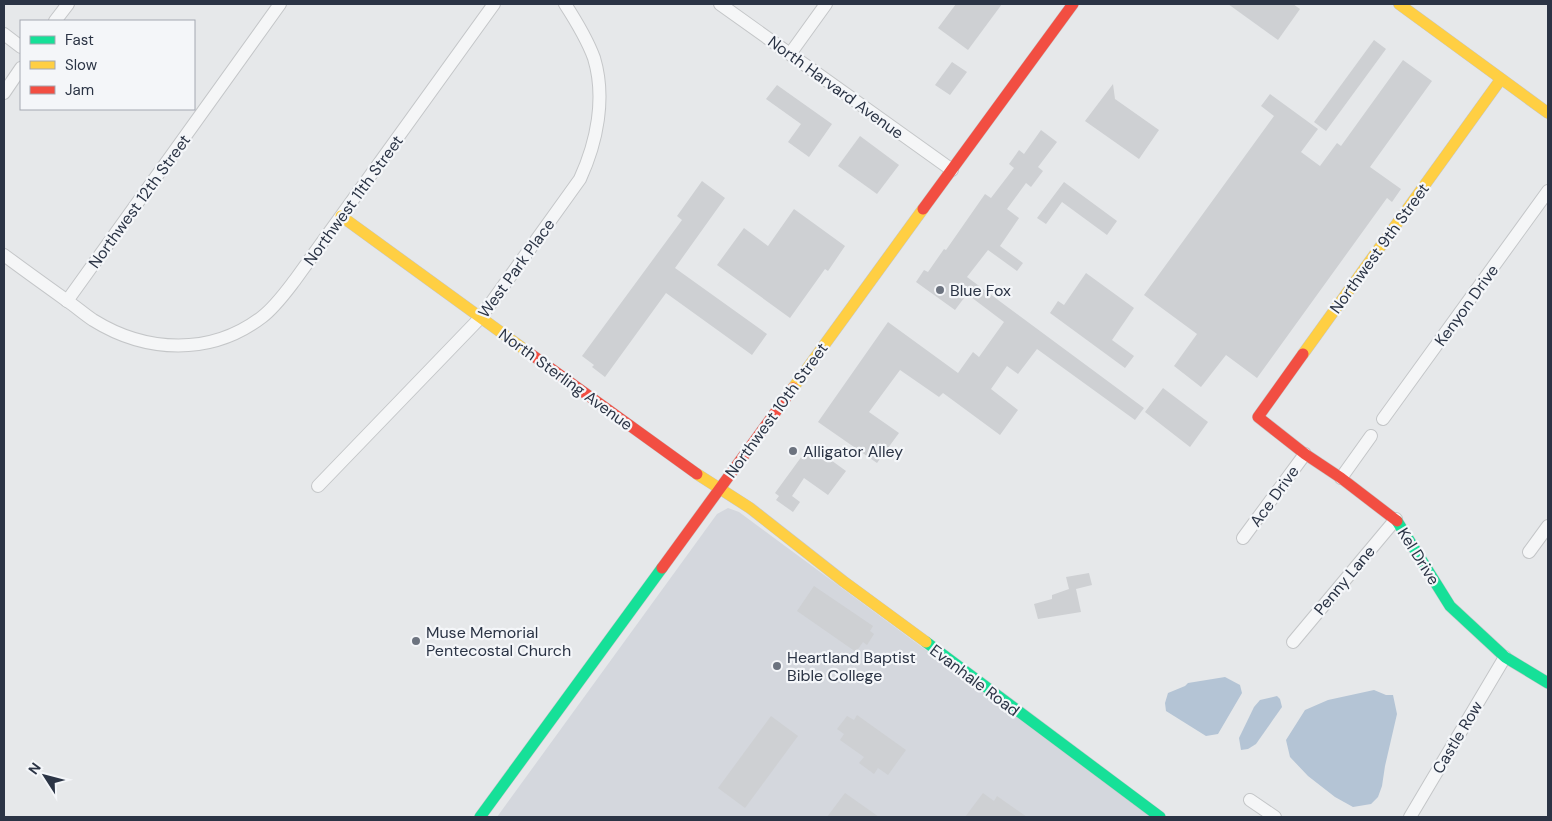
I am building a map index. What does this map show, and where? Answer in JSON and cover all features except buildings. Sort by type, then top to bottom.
[{"type":"street","points":[[56,20],[68,4]]},
{"type":"street","name":"Northwest 12th Street","points":[[67,301],[280,4]]},
{"type":"street","name":"Northwest 11th Street","points":[[67,301],[92,320],[130,338],[147,343],[175,346],[206,343],[242,330],[262,317],[279,301],[295,280],[494,4]]},
{"type":"street","name":"West Park Place","points":[[318,486],[481,317],[580,179],[589,160],[595,139],[599,99],[598,80],[594,59],[586,39],[565,4]]},
{"type":"street","name":"North Harvard Avenue","points":[[720,4],[952,170]]},
{"type":"street","points":[[790,54],[826,4]]},
{"type":"street","name":"Northwest 10th Street","points":[[480,817],[1073,4]]},
{"type":"street","points":[[1398,4],[1548,113]]},
{"type":"street","points":[[4,34],[20,46]]},
{"type":"street","points":[[4,92],[20,69]]},
{"type":"street","name":"Northwest 9th Street","points":[[1258,417],[1501,79]]},
{"type":"street","name":"Kenyon Drive","points":[[1383,419],[1548,191]]},
{"type":"street","name":"North Sterling Avenue","points":[[341,216],[697,474],[720,488]]},
{"type":"street","points":[[4,255],[67,301]]},
{"type":"street","name":"Kel Drive","points":[[1258,417],[1396,519],[1450,606],[1505,657],[1548,684]]},
{"type":"street","points":[[1341,478],[1371,436]]},
{"type":"street","name":"Ace Drive","points":[[1243,538],[1306,454]]},
{"type":"street","name":"Evanhale Road","points":[[720,488],[750,508],[843,581],[1160,817]]},
{"type":"street","name":"Penny Lane","points":[[1293,642],[1396,519]]},
{"type":"street","points":[[1529,552],[1548,526]]},
{"type":"street","name":"Castle Row","points":[[1410,817],[1505,657]]},
{"type":"street","points":[[1250,800],[1275,817]]},
{"type":"shaded area","name":"Heartland Baptist Bible College","points":[[728,508],[739,512],[1152,817],[497,817],[717,514]]},
{"type":"water","points":[[1225,677],[1240,685],[1242,693],[1218,734],[1206,736],[1166,711],[1165,703],[1168,693],[1188,683]]},
{"type":"water","points":[[1374,690],[1386,695],[1393,695],[1397,714],[1378,797],[1371,804],[1353,807],[1335,797],[1308,776],[1290,757],[1286,740],[1305,710],[1328,700]]},
{"type":"water","points":[[1277,696],[1282,707],[1256,744],[1248,749],[1241,750],[1239,738],[1254,707],[1260,700]]},
{"type":"traffic: fast","points":[[1397,521],[1450,606],[1505,657],[1548,683]]},
{"type":"traffic: fast","points":[[480,817],[662,568]]},
{"type":"traffic: fast","points":[[926,642],[1160,817]]},
{"type":"traffic: slow","points":[[1399,4],[1548,113]]},
{"type":"traffic: slow","points":[[1303,354],[1501,79]]},
{"type":"traffic: slow","points":[[793,388],[923,209]]},
{"type":"traffic: slow","points":[[341,216],[528,352]]},
{"type":"traffic: slow","points":[[697,474],[750,508],[843,581],[926,642]]},
{"type":"traffic: jam","points":[[923,209],[1073,4]]},
{"type":"traffic: jam","points":[[528,352],[697,474]]},
{"type":"traffic: jam","points":[[1303,354],[1258,417],[1397,521]]},
{"type":"traffic: jam","points":[[662,568],[793,388]]},
{"type":"place","name":"Blue Fox","points":[[940,290]]},
{"type":"place","name":"Alligator Alley","points":[[793,451]]},
{"type":"place","name":"Muse Memorial Pentecostal Church","points":[[416,641]]},
{"type":"place","name":"Heartland Baptist Bible College","points":[[777,666]]}]
